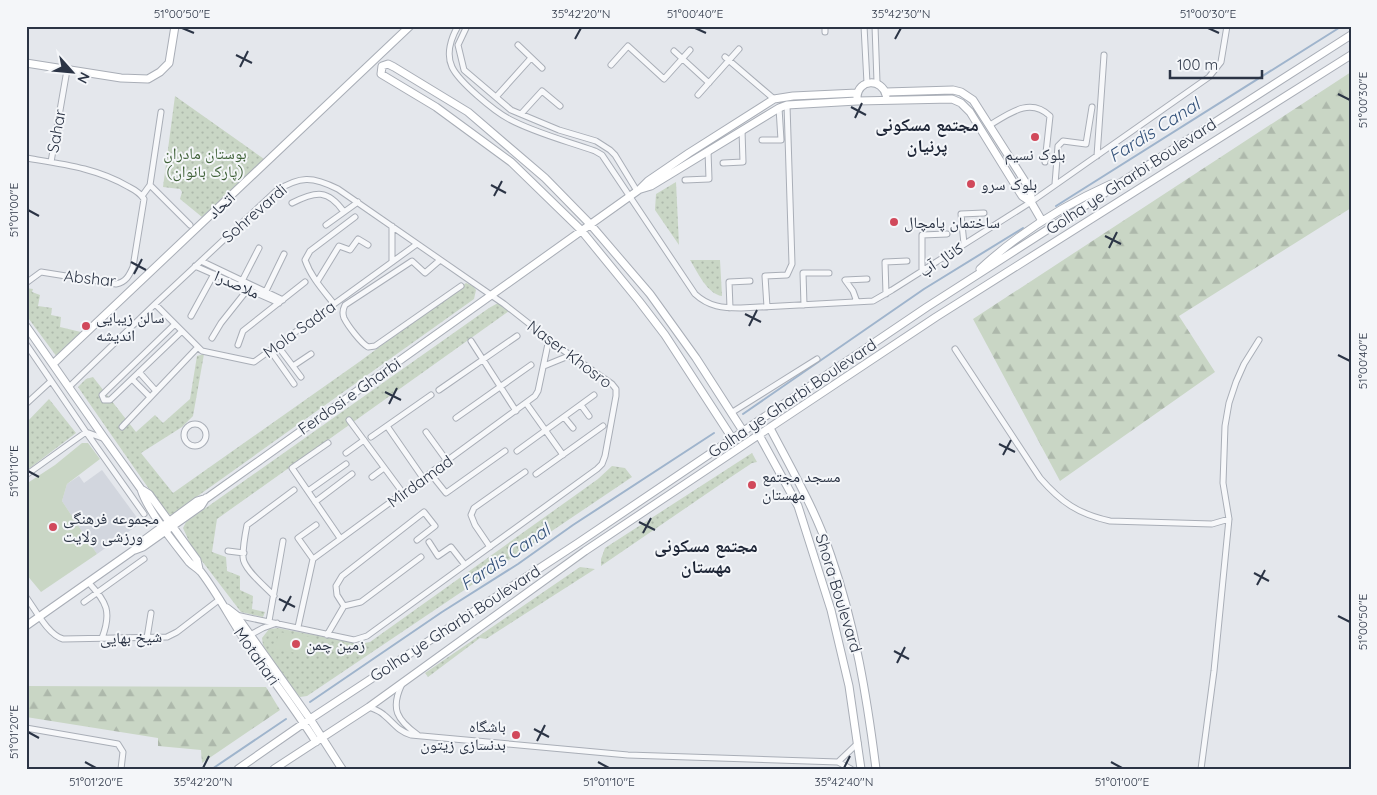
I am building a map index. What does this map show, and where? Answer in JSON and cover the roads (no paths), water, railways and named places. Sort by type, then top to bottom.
[{"type":"main road","points":[[26,63],[135,80],[148,79],[170,63],[175,26]]},
{"type":"main road","name":"اتحاد","points":[[53,364],[410,26]]},
{"type":"main road","name":"Golha ye Gharbi Boulevard","points":[[238,769],[307,721],[578,543],[964,283],[1351,35]]},
{"type":"main road","name":"Golha ye Gharbi Boulevard","points":[[274,769],[369,707],[585,551],[759,435],[936,318],[1351,55]]},
{"type":"main road","points":[[732,438],[665,335],[581,230],[511,162],[436,106],[381,74],[382,66],[388,64],[394,66],[468,112],[545,178],[590,224],[650,294],[696,358],[743,431]]},
{"type":"main road","points":[[857,97],[861,87],[867,83],[877,82],[886,92],[886,100]]},
{"type":"main road","points":[[886,92],[953,90],[961,92],[974,100],[1031,191],[1031,202]]},
{"type":"main road","points":[[638,190],[682,158],[774,99],[792,96],[857,97],[886,100],[952,99],[961,103],[970,112],[1022,196],[1031,202],[1042,220]]},
{"type":"main road","points":[[638,190],[651,186],[779,108],[787,105],[857,97]]},
{"type":"main road","points":[[964,283],[1024,232],[1042,220],[1065,206],[1132,175]]},
{"type":"main road","name":"Ferdosi e Gharbi","points":[[26,626],[638,190]]},
{"type":"main road","name":"Motahari","points":[[26,326],[105,440],[142,489],[144,497],[168,526],[191,564],[199,569],[233,616],[293,708],[307,721],[342,769]]},
{"type":"main road","points":[[846,362],[850,361],[855,366],[853,373]]},
{"type":"main road","points":[[720,419],[728,420],[731,413]]},
{"type":"main road","name":"Shora Boulevard","points":[[770,428],[809,501],[831,555],[850,618],[866,692],[876,769]]},
{"type":"main road","name":"Shora Boulevard","points":[[759,435],[798,506],[831,610],[841,646],[861,769]]},
{"type":"main road","points":[[654,492],[654,498],[661,500]]},
{"type":"main road","points":[[247,637],[307,721]]},
{"type":"main road","points":[[291,732],[295,720],[293,708]]},
{"type":"street","name":"کانال آب","points":[[458,26],[449,51],[452,67],[462,80],[482,100],[506,118],[522,126],[596,151],[602,156],[695,294],[704,302],[720,308],[872,301],[886,294],[1031,202],[1209,77],[1221,62],[1227,26]]},
{"type":"street","points":[[467,26],[458,45],[464,70],[511,110],[603,146],[615,155],[638,190]]},
{"type":"street","points":[[864,26],[867,83]]},
{"type":"street","points":[[875,26],[877,82]]},
{"type":"street","points":[[518,45],[542,68]]},
{"type":"street","points":[[611,65],[628,46],[664,79],[690,50]]},
{"type":"street","points":[[698,95],[727,59],[739,49]]},
{"type":"street","points":[[674,51],[709,83]]},
{"type":"street","points":[[1097,156],[1104,55]]},
{"type":"street","points":[[496,97],[531,58]]},
{"type":"street","points":[[727,59],[774,99]]},
{"type":"street","name":"Sahar","points":[[51,162],[67,70]]},
{"type":"street","points":[[521,114],[542,90],[560,106]]},
{"type":"street","points":[[767,307],[765,276],[787,275],[792,264],[787,105]]},
{"type":"street","points":[[990,124],[1016,110],[1026,107],[1042,108],[1050,116],[1045,162]]},
{"type":"street","points":[[1055,184],[1058,146],[1063,141],[1086,144],[1092,107]]},
{"type":"street","points":[[762,140],[781,140],[779,108]]},
{"type":"street","points":[[26,158],[91,169],[106,174],[142,196],[150,185],[161,112]]},
{"type":"street","points":[[723,164],[742,162],[742,130]]},
{"type":"street","points":[[686,180],[708,179],[708,152]]},
{"type":"street","name":"Sohrevardi","points":[[69,387],[276,191],[296,180],[316,180],[329,184],[492,295]]},
{"type":"street","points":[[150,185],[190,224]]},
{"type":"street","points":[[292,204],[309,195],[320,194],[330,196],[344,212]]},
{"type":"street","name":"Abshar","points":[[26,283],[41,272],[116,284],[123,282],[130,276],[133,267],[144,206],[142,196]]},
{"type":"street","points":[[326,225],[358,202]]},
{"type":"street","points":[[964,244],[961,214],[984,212]]},
{"type":"street","points":[[334,304],[317,282],[305,260],[310,251],[355,217]]},
{"type":"street","points":[[392,226],[392,262]]},
{"type":"street","points":[[922,271],[922,235],[948,234]]},
{"type":"street","points":[[317,282],[339,246],[350,250],[358,239],[368,245]]},
{"type":"street","name":"Mola Sadra","points":[[155,304],[202,351],[254,362],[417,244]]},
{"type":"street","points":[[241,283],[259,248]]},
{"type":"street","points":[[201,261],[264,294],[284,254]]},
{"type":"street","points":[[440,260],[425,273],[412,261],[345,305],[344,317],[363,344],[368,347],[376,346],[461,286]]},
{"type":"street","points":[[886,294],[885,262],[907,261]]},
{"type":"street","name":"ملاصدرا","points":[[195,266],[241,283],[248,289],[281,302]]},
{"type":"street","points":[[804,305],[803,273],[828,274]]},
{"type":"street","points":[[191,316],[214,274]]},
{"type":"street","points":[[857,302],[853,291],[844,280],[867,279]]},
{"type":"street","points":[[730,308],[729,282],[750,281]]},
{"type":"street","points":[[238,345],[243,330],[305,282]]},
{"type":"street","points":[[212,338],[221,323],[248,289]]},
{"type":"street","name":"Naser Khosro","points":[[233,616],[269,621],[327,635],[360,640],[597,470],[602,464],[615,405],[616,389],[612,384],[492,295]]},
{"type":"street","points":[[175,324],[107,390],[102,396],[104,400],[110,400],[182,331]]},
{"type":"street","points":[[439,390],[517,336]]},
{"type":"street","name":"Mirdamad","points":[[313,559],[535,396],[538,391],[549,339]]},
{"type":"street","points":[[1201,769],[1214,671],[1229,519],[1223,483],[1226,418],[1236,382],[1258,340]]},
{"type":"street","points":[[471,341],[516,411]]},
{"type":"street","points":[[26,344],[144,514]]},
{"type":"street","points":[[277,345],[301,377]]},
{"type":"street","points":[[122,427],[198,347]]},
{"type":"street","points":[[955,349],[1040,478],[1054,495],[1067,505],[1081,512],[1110,521],[1212,524],[1229,519]]},
{"type":"street","points":[[270,350],[294,384]]},
{"type":"street","points":[[293,366],[311,354]]},
{"type":"street","points":[[544,366],[571,355]]},
{"type":"street","points":[[731,413],[817,359]]},
{"type":"street","points":[[456,418],[531,365]]},
{"type":"street","points":[[139,372],[156,391]]},
{"type":"street","points":[[132,379],[150,397]]},
{"type":"street","points":[[26,404],[50,381]]},
{"type":"street","points":[[371,437],[431,395]]},
{"type":"street","points":[[517,451],[594,395]]},
{"type":"street","points":[[526,403],[563,455]]},
{"type":"street","points":[[581,405],[589,416]]},
{"type":"street","points":[[564,417],[573,428]]},
{"type":"street","points":[[350,420],[403,493]]},
{"type":"street","points":[[189,426],[200,426],[205,433],[205,439],[198,446],[190,445],[185,440],[184,432],[189,426]]},
{"type":"street","points":[[386,426],[423,478]]},
{"type":"street","points":[[536,474],[603,426]]},
{"type":"street","points":[[86,432],[105,440]]},
{"type":"street","points":[[26,475],[86,432]]},
{"type":"street","points":[[426,432],[447,461]]},
{"type":"street","points":[[346,453],[364,440]]},
{"type":"street","points":[[328,443],[292,468],[340,538]]},
{"type":"street","points":[[430,473],[446,493],[505,451]]},
{"type":"street","points":[[308,491],[346,464]]},
{"type":"street","points":[[372,477],[384,468]]},
{"type":"street","points":[[490,547],[475,525],[471,515],[474,508],[525,472]]},
{"type":"street","points":[[315,502],[352,474]]},
{"type":"street","points":[[274,596],[248,569],[243,558],[247,525],[294,490]]},
{"type":"street","points":[[344,606],[337,595],[336,586],[342,576],[424,512],[435,526],[417,540]]},
{"type":"street","points":[[298,627],[313,559],[298,538],[316,525]]},
{"type":"street","points":[[269,621],[283,541]]},
{"type":"street","points":[[429,542],[438,556],[451,546],[465,565]]},
{"type":"street","points":[[228,551],[244,553]]},
{"type":"street","points":[[327,635],[344,606],[361,602],[420,557]]},
{"type":"street","points":[[84,602],[144,558]]},
{"type":"street","points":[[88,582],[105,603],[108,611],[102,638]]},
{"type":"street","name":"شیخ بهایی","points":[[26,597],[57,637],[102,638],[167,636],[176,632],[220,599]]},
{"type":"street","points":[[147,638],[151,613]]},
{"type":"street","points":[[247,637],[277,623]]},
{"type":"street","points":[[403,681],[396,696],[397,714],[404,725],[418,735]]},
{"type":"street","points":[[369,707],[384,714],[403,733],[418,735],[628,755],[838,762],[851,769]]},
{"type":"street","points":[[26,728],[118,744],[123,752],[121,769]]},
{"type":"street","points":[[838,762],[858,743]]},
{"type":"waterway","name":"Fardis Canal","points":[[1056,206],[1342,26]]},
{"type":"waterway","name":"Fardis Canal","points":[[743,414],[924,289],[1023,228]]},
{"type":"waterway","name":"Fardis Canal","points":[[310,702],[442,612],[518,564],[573,525],[714,433]]},
{"type":"waterway","name":"Fardis Canal","points":[[212,769],[286,719]]},
{"type":"place","name":"بلوک نسیم","points":[[1035,137]]},
{"type":"place","name":"بلوک سرو","points":[[971,184]]},
{"type":"place","name":"ساختمان پامچال","points":[[894,222]]},
{"type":"place","name":"سالن زیبایی اندیشه","points":[[86,326]]},
{"type":"place","name":"مسجد مجتمع مهستان","points":[[752,485]]},
{"type":"place","name":"مجموعه فرهنگی ورزشی ولایت","points":[[53,527]]},
{"type":"place","name":"زمین چمن","points":[[296,644]]},
{"type":"place","name":"باشگاه بدنسازی زیتون","points":[[516,735]]},
{"type":"district","name":"مجتمع مسکونی پرنیان","points":[[927,134]]},
{"type":"district","name":"مجتمع مسکونی مهستان","points":[[706,555]]},
{"type":"park label","name":"بوستان مادران (پارک بانوان)","points":[[205,162]]}]
